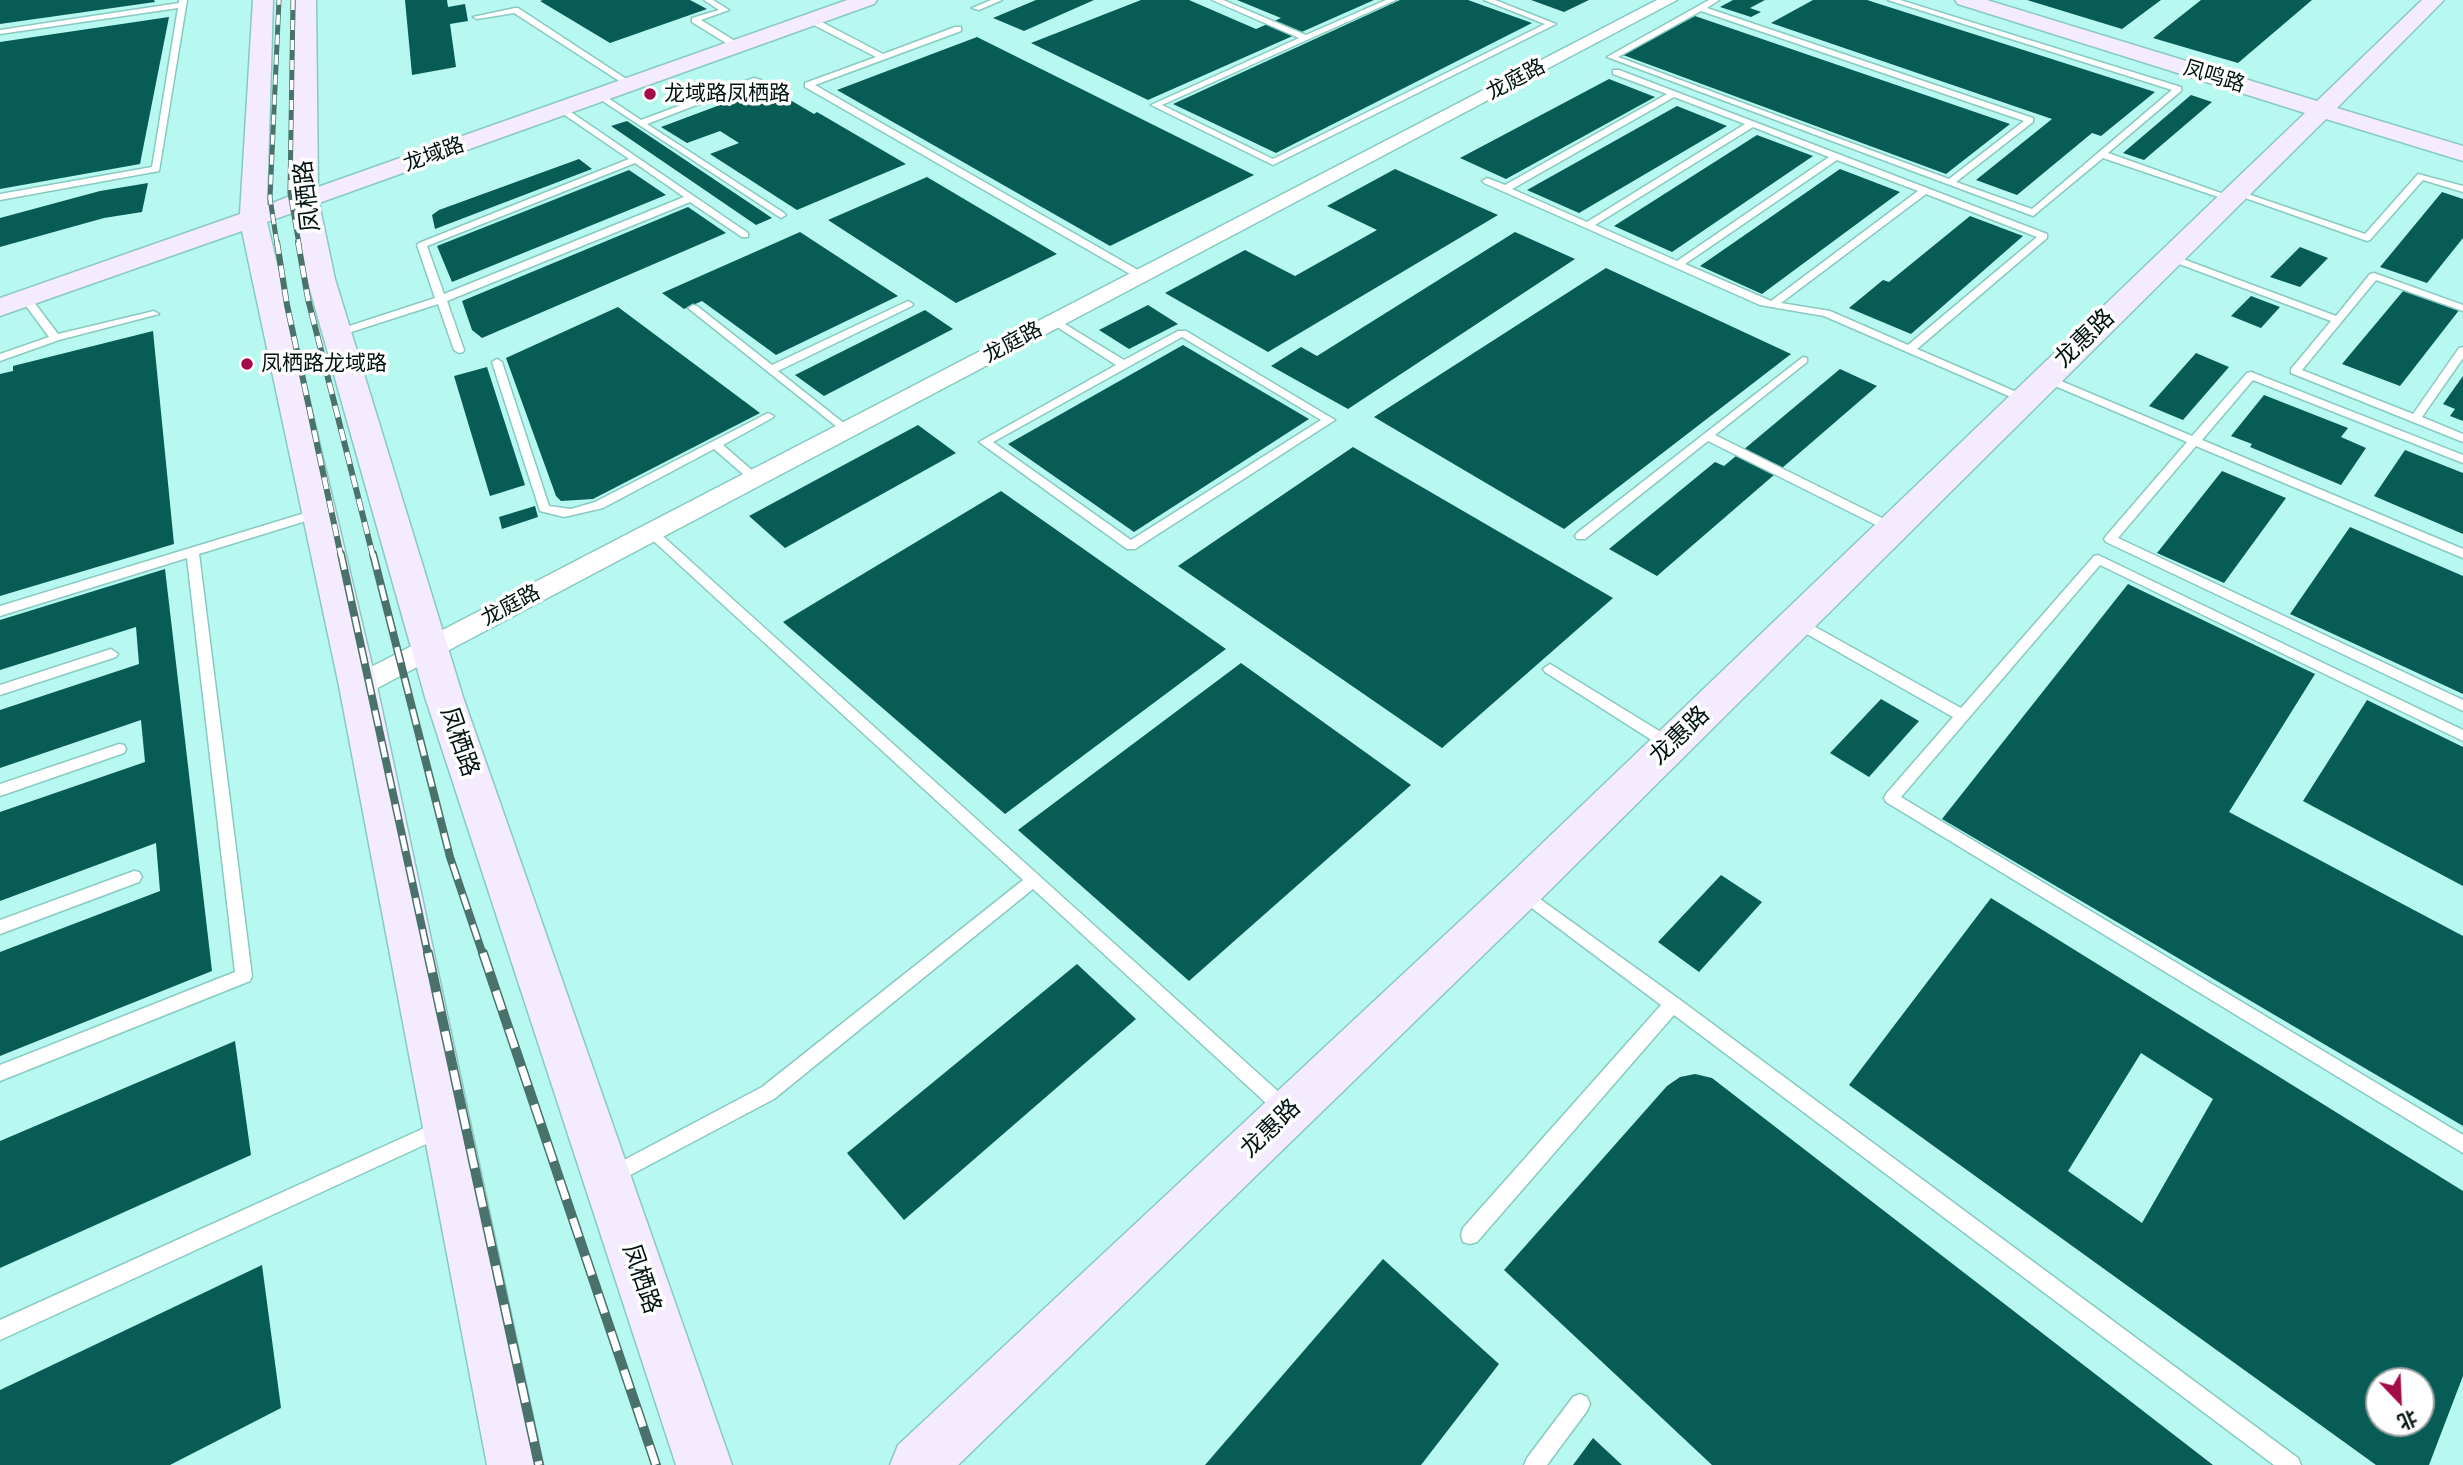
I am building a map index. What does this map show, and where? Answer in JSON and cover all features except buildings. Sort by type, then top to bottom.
[{"type":"street","name":"凤栖路","points":[[263,0],[253,219],[288,258],[338,333],[444,697],[704,1465]]},
{"type":"street","name":"凤栖路","points":[[306,0],[303,156],[306,201],[288,258],[318,513],[358,686],[515,1465]]},
{"type":"street","name":"龙域路","points":[[0,308],[867,0]]},
{"type":"street","name":"龙庭路","points":[[358,686],[1669,0]]},
{"type":"street","name":"凤鸣路","points":[[1965,0],[2463,153]]},
{"type":"street","name":"龙惠路","points":[[918,1465],[1521,891],[2434,0]]},
{"type":"street","points":[[254,166],[279,165],[303,156]]},
{"type":"lane","points":[[708,0],[725,10],[695,20],[737,46]]},
{"type":"lane","points":[[976,8],[999,0]]},
{"type":"lane","points":[[1216,0],[1306,38]]},
{"type":"lane","points":[[1392,0],[1155,105],[1273,162],[1552,24],[1488,0]]},
{"type":"lane","points":[[1715,0],[1611,57],[2033,213],[2178,89],[1892,0]]},
{"type":"lane","points":[[0,32],[183,3],[156,169],[0,197]]},
{"type":"lane","points":[[1700,8],[2030,120],[1950,182]]},
{"type":"lane","points":[[477,17],[516,10],[630,84]]},
{"type":"lane","points":[[811,20],[883,57]]},
{"type":"lane","points":[[958,29],[808,85],[1141,276]]},
{"type":"lane","points":[[1616,72],[2044,236],[1910,349]]},
{"type":"lane","points":[[641,123],[757,80]]},
{"type":"lane","points":[[1506,189],[1674,94]]},
{"type":"lane","points":[[599,96],[781,215]]},
{"type":"lane","points":[[562,109],[744,235]]},
{"type":"lane","points":[[1588,225],[1752,124]]},
{"type":"lane","points":[[2101,154],[2367,238],[2421,176],[2463,189]]},
{"type":"lane","points":[[1678,265],[1836,156]]},
{"type":"lane","points":[[459,350],[422,245],[636,160]]},
{"type":"lane","points":[[1487,181],[1773,304],[1826,313],[1910,349],[2194,441],[2463,554]]},
{"type":"lane","points":[[1773,304],[1925,191]]},
{"type":"lane","points":[[338,333],[442,299],[691,198]]},
{"type":"lane","points":[[2169,257],[2338,320]]},
{"type":"lane","points":[[2463,308],[2374,276],[2295,371],[2463,438]]},
{"type":"lane","points":[[26,299],[55,338]]},
{"type":"lane","points":[[771,370],[908,304]]},
{"type":"lane","points":[[693,308],[846,430]]},
{"type":"lane","points":[[0,358],[55,338],[154,314]]},
{"type":"lane","points":[[1055,321],[1124,365]]},
{"type":"lane","points":[[1182,333],[1329,419],[1131,546],[985,442],[1124,365],[1182,333]]},
{"type":"lane","points":[[2415,419],[2463,350]]},
{"type":"lane","points":[[1581,536],[1803,360]]},
{"type":"lane","points":[[497,362],[544,508],[557,514],[578,512],[598,505],[768,416]]},
{"type":"lane","points":[[2463,459],[2251,375],[2110,539],[2463,706]]},
{"type":"lane","points":[[1707,436],[1892,528]]},
{"type":"lane","points":[[715,444],[755,478]]},
{"type":"lane","points":[[0,611],[318,513]]},
{"type":"lane","points":[[651,533],[1289,1112]]},
{"type":"lane","points":[[0,1073],[244,976],[192,552]]},
{"type":"lane","points":[[2463,736],[2098,559],[1891,798],[2463,1144]]},
{"type":"lane","points":[[1796,622],[1963,716]]},
{"type":"lane","points":[[0,690],[111,654]]},
{"type":"lane","points":[[1549,669],[1670,745]]},
{"type":"lane","points":[[0,790],[119,749]]},
{"type":"lane","points":[[0,927],[134,877]]},
{"type":"lane","points":[[607,1179],[768,1093],[1034,880]]},
{"type":"lane","points":[[1521,891],[2291,1465]]},
{"type":"lane","points":[[1470,1235],[1673,1004]]},
{"type":"lane","points":[[0,1330],[446,1126]]},
{"type":"lane","points":[[1534,1465],[1580,1404]]},
{"type":"railway","points":[[277,244],[270,198],[279,0]]},
{"type":"railway","points":[[293,0],[290,193],[299,244]]},
{"type":"railway","points":[[277,242],[287,305],[341,556]]},
{"type":"railway","points":[[298,242],[308,299],[373,556]]},
{"type":"railway","points":[[341,554],[428,955]]},
{"type":"railway","points":[[373,554],[450,857],[483,955]]},
{"type":"railway","points":[[428,953],[539,1465]]},
{"type":"railway","points":[[483,953],[656,1465]]},
{"type":"place","name":"龙域路凤栖路","points":[[650,94]]},
{"type":"place","name":"凤栖路龙域路","points":[[247,364]]}]
